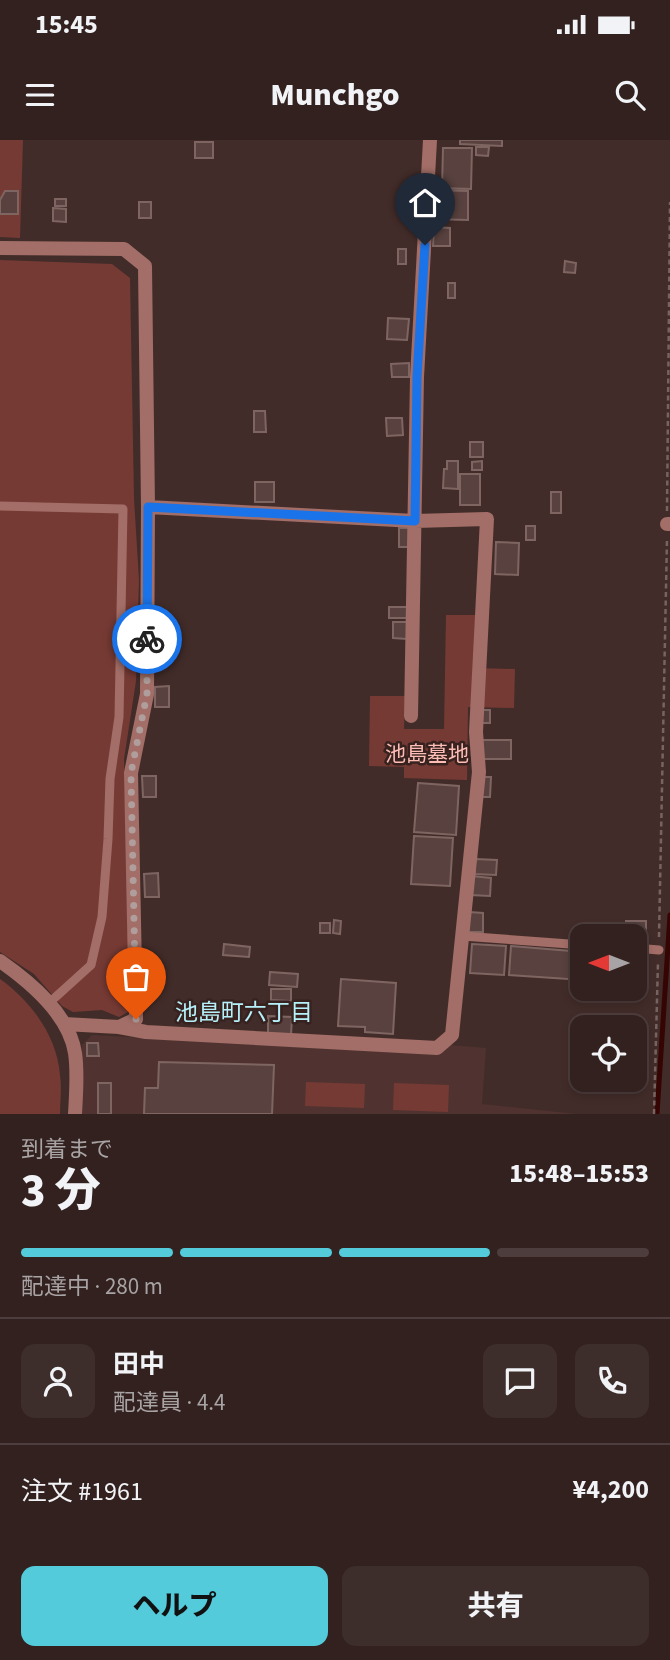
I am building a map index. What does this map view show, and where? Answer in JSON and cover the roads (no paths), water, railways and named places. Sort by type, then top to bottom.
[{"type":"street","points":[[411,716],[417,377],[430,140]]},
{"type":"street","points":[[0,248],[124,249],[145,266],[147,694],[131,773],[136,1019],[119,1027]]},
{"type":"street","points":[[64,1024],[119,1027],[146,1032],[437,1048],[452,1035],[479,772],[476,732],[486,519],[415,521],[148,507]]},
{"type":"street","points":[[0,961],[24,978],[49,1003],[64,1024],[75,1051],[75,1114]]},
{"type":"lane","points":[[0,506],[122,509],[119,717],[110,779],[102,917],[91,965],[49,1003]]},
{"type":"lane","points":[[462,936],[570,944]]},
{"type":"lane","points":[[648,949],[659,950]]},
{"type":"waterway","points":[[657,1114],[670,915]]},
{"type":"district","name":"池島町六丁目","points":[[244,1012]]},
{"type":"park label","name":"池島墓地","points":[[427,754]]}]
